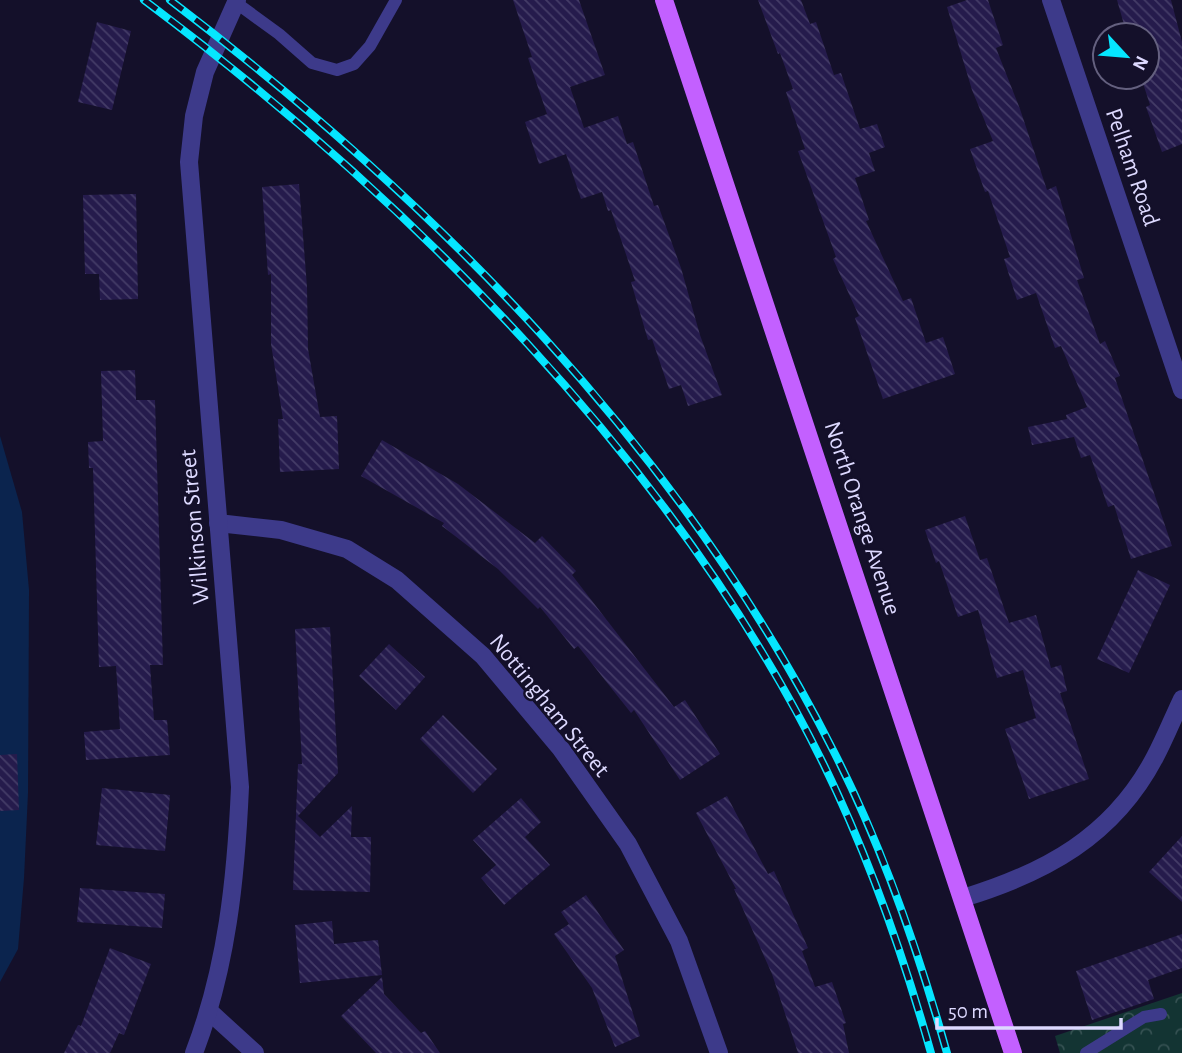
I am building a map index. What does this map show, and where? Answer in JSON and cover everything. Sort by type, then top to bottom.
[{"type":"main road","name":"North Orange Avenue","points":[[664,0],[1013,1053]]},
{"type":"street","name":"Pelham Road","points":[[1051,0],[1182,390]]},
{"type":"street","name":"Wilkinson Street","points":[[194,1053],[210,1012],[225,947],[237,866],[240,787],[189,162],[194,117],[205,72],[235,1]]},
{"type":"street","name":"Nottingham Street","points":[[218,523],[281,530],[347,548],[397,580],[483,656],[561,749],[628,844],[679,942],[719,1053]]},
{"type":"street","points":[[963,898],[1003,886],[1039,870],[1083,843],[1126,802],[1155,758],[1182,699]]},
{"type":"street","points":[[210,1012],[255,1053]]},
{"type":"lane","points":[[235,1],[312,63],[337,70],[354,64],[370,46],[396,0]]},
{"type":"lane","points":[[1086,1053],[1144,1017],[1161,1014]]},
{"type":"green space","points":[[1182,993],[1182,1053],[1060,1053],[1055,1036]]},
{"type":"water","points":[[0,436],[22,512],[29,590],[28,793],[24,878],[18,949],[0,982]]},
{"type":"building","points":[[513,0],[579,0],[605,75],[570,87],[584,128],[618,116],[627,144],[633,142],[654,206],[658,205],[681,268],[700,335],[722,395],[688,406],[681,385],[669,389],[652,339],[648,340],[631,282],[635,281],[611,210],[608,211],[602,192],[581,199],[566,154],[539,164],[525,122],[547,114],[528,58],[532,57]]},
{"type":"building","points":[[758,0],[801,0],[810,24],[816,22],[834,75],[841,73],[860,129],[877,124],[885,147],[869,153],[875,171],[855,178],[869,220],[866,221],[903,301],[911,298],[926,343],[943,337],[955,374],[883,399],[855,318],[859,316],[833,259],[836,257],[798,151],[805,149],[786,92],[793,89]]},
{"type":"building","points":[[967,0],[988,0],[1003,45],[996,48],[1047,190],[1056,186],[1084,278],[1077,280],[1100,344],[1105,341],[1120,376],[1115,378],[1172,546],[1131,559],[1114,505],[1108,507],[1090,455],[1081,458],[1074,437],[1032,445],[1028,427],[1067,419],[1066,415],[1087,407],[1061,346],[1055,348],[1036,293],[1017,300],[1004,259],[1010,257],[988,191],[985,192],[970,149],[993,141],[972,90],[947,7]]},
{"type":"building","points":[[1117,0],[1171,0],[1182,42],[1182,144],[1162,152],[1146,107],[1150,105],[1146,91],[1161,91],[1161,21],[1123,21]]},
{"type":"building","points":[[97,22],[131,31],[112,110],[78,102]]},
{"type":"building","points":[[299,184],[307,287],[308,349],[320,417],[337,416],[339,469],[280,472],[278,419],[283,419],[271,344],[271,274],[268,275],[262,187]]},
{"type":"building","points":[[136,194],[138,299],[100,300],[99,274],[85,274],[83,195]]},
{"type":"building","points":[[135,370],[136,400],[155,400],[163,665],[150,665],[154,720],[167,720],[170,755],[86,760],[84,732],[120,729],[116,666],[99,667],[93,468],[89,468],[88,442],[103,441],[101,371]]},
{"type":"building","points":[[382,440],[458,484],[535,543],[542,536],[576,571],[572,575],[674,707],[685,700],[720,754],[680,780],[634,710],[631,713],[578,646],[574,649],[540,607],[538,609],[498,569],[442,526],[444,523],[361,476]]},
{"type":"building","points":[[965,516],[980,560],[987,558],[1009,623],[1036,615],[1051,668],[1061,665],[1067,691],[1060,693],[1089,779],[1029,799],[1005,729],[1036,718],[1023,670],[997,678],[978,610],[958,617],[925,530]]},
{"type":"building","points":[[1138,570],[1170,585],[1129,673],[1097,659]]},
{"type":"building","points":[[330,627],[338,773],[298,816],[320,837],[352,806],[351,837],[371,837],[370,892],[293,890],[298,764],[302,764],[295,629]]},
{"type":"building","points":[[389,644],[425,677],[396,710],[359,676]]},
{"type":"building","points":[[443,715],[497,769],[473,793],[420,739]]},
{"type":"building","points":[[17,754],[19,810],[0,811],[0,755]]},
{"type":"building","points":[[102,788],[170,795],[165,851],[96,845]]},
{"type":"building","points":[[727,796],[768,874],[774,871],[808,948],[802,951],[815,987],[832,982],[846,1023],[843,1024],[849,1053],[798,1053],[772,974],[736,889],[696,813]]},
{"type":"building","points":[[521,798],[541,822],[525,837],[550,865],[504,905],[481,878],[496,865],[473,840]]},
{"type":"building","points":[[1182,836],[1182,902],[1149,872]]},
{"type":"building","points":[[80,888],[165,894],[162,928],[77,922]]},
{"type":"building","points":[[586,895],[624,950],[615,956],[640,1036],[615,1047],[592,988],[554,934],[569,924],[561,912]]},
{"type":"building","points":[[332,921],[334,944],[378,940],[382,975],[300,983],[295,925]]},
{"type":"building","points":[[1182,934],[1182,968],[1148,980],[1154,999],[1092,1020],[1076,971]]},
{"type":"building","points":[[110,948],[151,964],[124,1035],[119,1033],[110,1053],[64,1053],[78,1025],[81,1026]]},
{"type":"building","points":[[382,977],[384,994],[421,1033],[425,1031],[440,1053],[376,1053],[341,1016]]},
{"type":"railway","points":[[144,0],[243,78],[341,161],[436,250],[527,344],[613,442],[692,545],[762,652],[823,763],[855,833],[883,905],[931,1053]]},
{"type":"railway","points":[[170,0],[269,78],[365,161],[458,248],[545,339],[627,435],[703,535],[773,641],[852,788],[898,900],[947,1053]]}]
